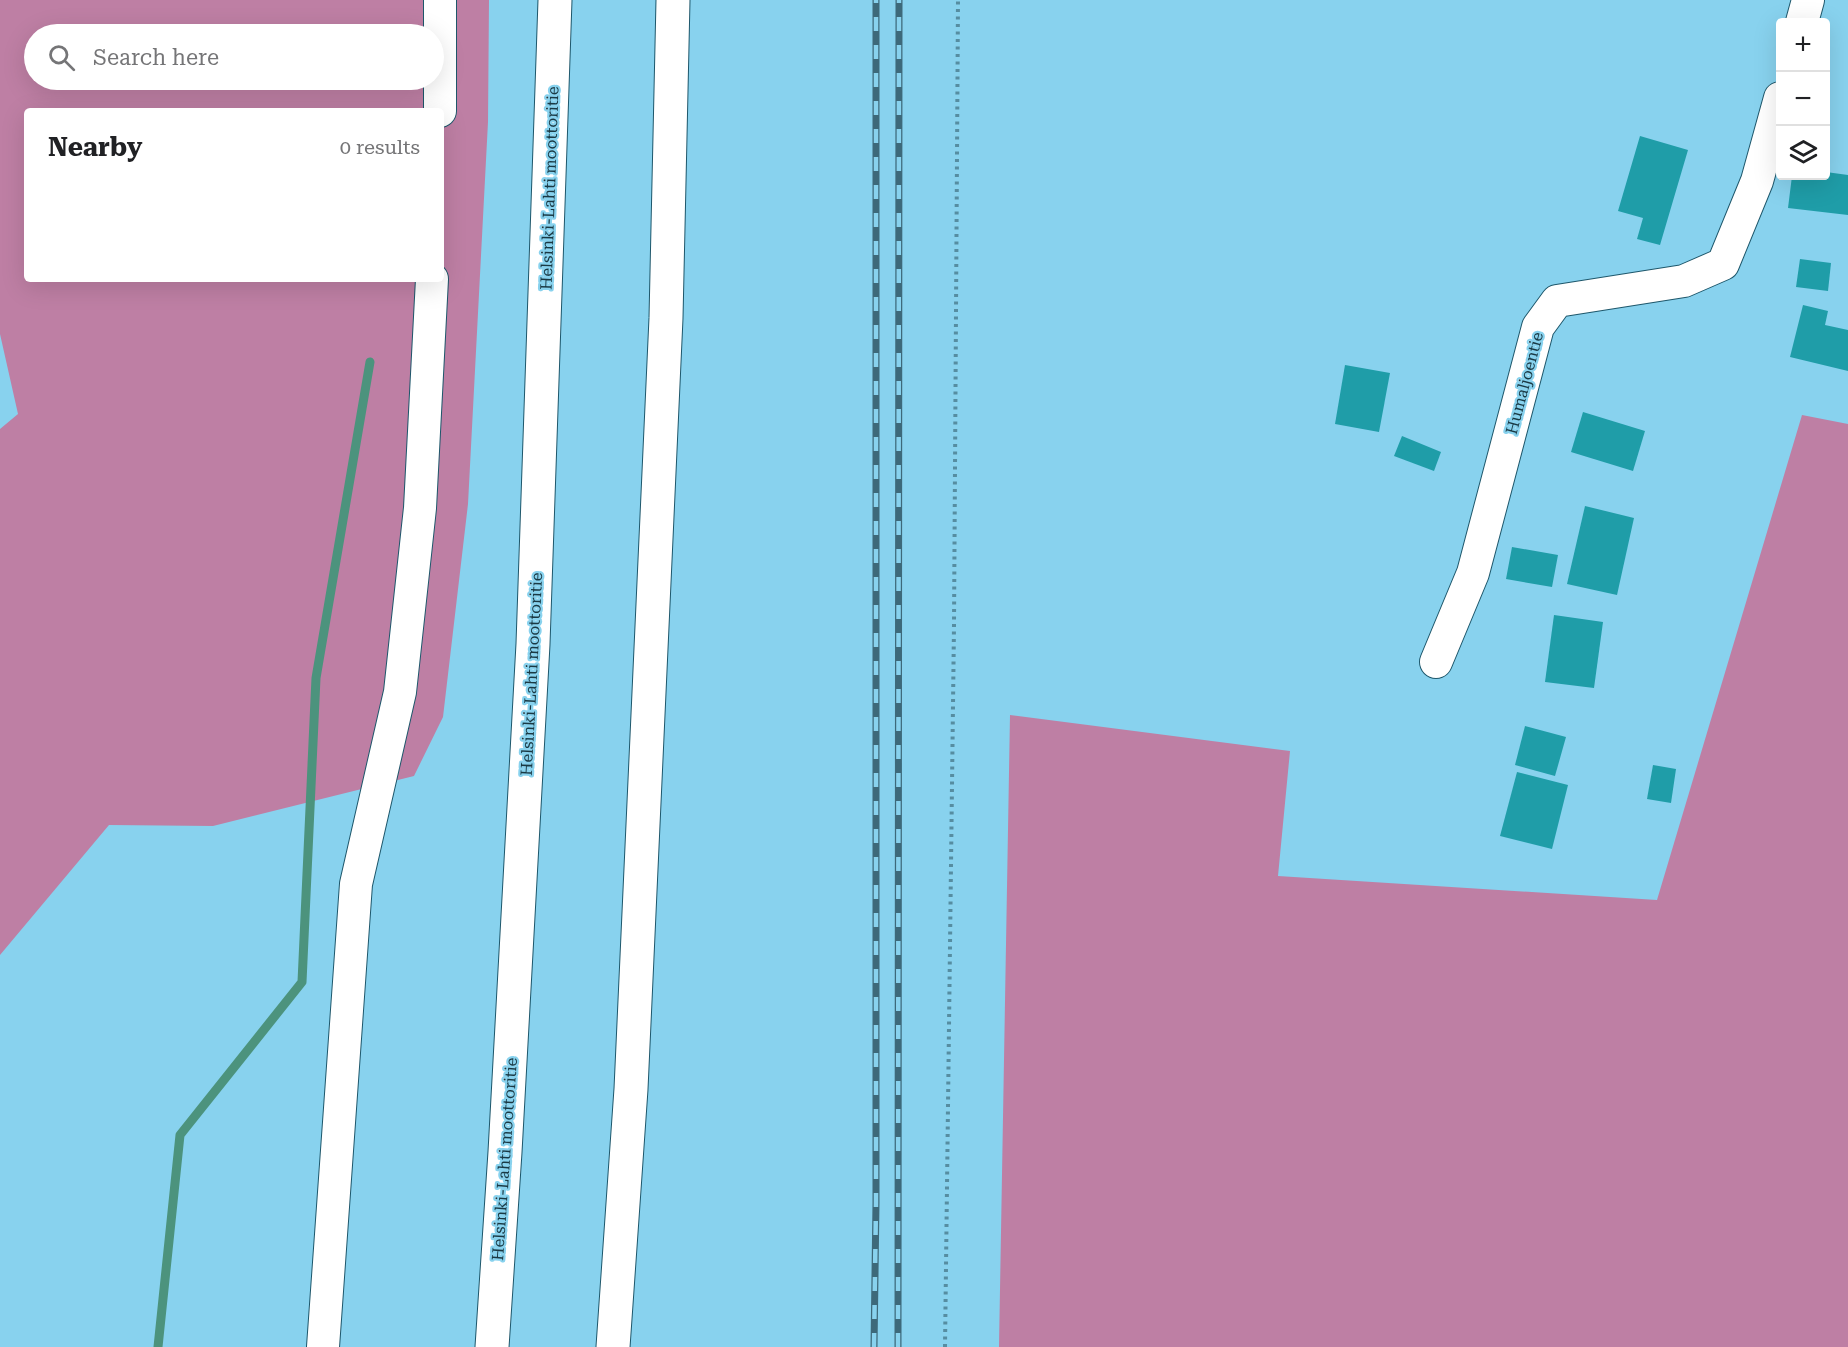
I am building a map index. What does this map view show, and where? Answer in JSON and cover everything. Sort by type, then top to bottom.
[{"type":"highway","name":"Helsinki-Lahti moottoritie","points":[[492,1347],[533,644],[555,0]]},
{"type":"highway","points":[[613,1347],[631,1089],[665,342],[673,0]]},
{"type":"street","points":[[440,0],[440,24]]},
{"type":"street","points":[[1803,18],[1808,0]]},
{"type":"street","points":[[440,90],[440,108]]},
{"type":"street","name":"Humaljoentie","points":[[1436,663],[1473,573],[1538,327],[1557,301],[1684,281],[1723,264],[1757,181],[1776,112]]},
{"type":"street","points":[[323,1347],[356,884],[400,692],[420,508],[432,282]]},
{"type":"path","points":[[945,1347],[954,613],[958,0]]},
{"type":"shaded area","points":[[0,0],[489,0],[488,122],[468,504],[443,717],[414,776],[213,826],[109,825],[0,955],[0,429],[18,414],[0,334]]},
{"type":"shaded area","points":[[1802,415],[1848,424],[1848,1347],[999,1347],[1010,715],[1290,751],[1278,876],[1657,900]]},
{"type":"building","points":[[1640,136],[1688,150],[1660,245],[1637,239],[1643,218],[1618,211]]},
{"type":"building","points":[[1830,173],[1848,175],[1848,215],[1788,208],[1792,180],[1830,180]]},
{"type":"building","points":[[1800,259],[1831,263],[1828,291],[1796,287]]},
{"type":"building","points":[[1803,305],[1828,311],[1825,325],[1848,330],[1848,371],[1790,357]]},
{"type":"building","points":[[1345,365],[1390,373],[1379,432],[1335,424]]},
{"type":"building","points":[[1583,412],[1645,431],[1633,471],[1571,452]]},
{"type":"building","points":[[1402,436],[1441,452],[1434,471],[1394,456]]},
{"type":"building","points":[[1585,506],[1634,518],[1617,595],[1567,584]]},
{"type":"building","points":[[1512,547],[1558,555],[1552,587],[1506,579]]},
{"type":"building","points":[[1554,615],[1603,622],[1594,688],[1545,682]]},
{"type":"building","points":[[1525,726],[1566,737],[1555,776],[1515,765]]},
{"type":"building","points":[[1653,765],[1676,769],[1671,803],[1647,799]]},
{"type":"building","points":[[1517,772],[1568,785],[1552,849],[1500,836]]},
{"type":"waterway","points":[[158,1347],[180,1135],[302,982],[316,678],[370,362]]},
{"type":"railway","points":[[874,1347],[876,0]]},
{"type":"railway","points":[[898,1347],[899,0]]}]
